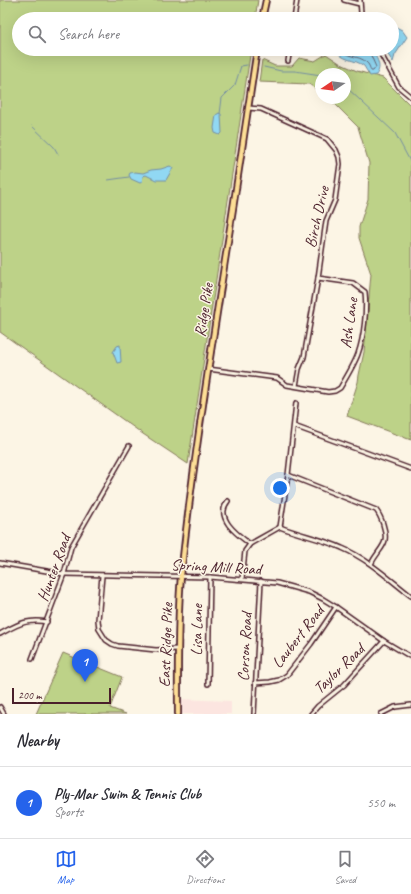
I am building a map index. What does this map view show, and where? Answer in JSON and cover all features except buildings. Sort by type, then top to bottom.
[{"type":"main road","points":[[263,12],[266,0]]},
{"type":"main road","name":"Ridge Pike","points":[[181,577],[188,510],[208,369],[256,56]]},
{"type":"main road","name":"East Ridge Pike","points":[[178,714],[178,649],[181,577]]},
{"type":"street","points":[[295,12],[297,0]]},
{"type":"street","points":[[346,0],[360,1]]},
{"type":"street","points":[[356,0],[360,1]]},
{"type":"street","points":[[360,1],[362,12]]},
{"type":"street","points":[[288,61],[289,56]]},
{"type":"street","points":[[382,56],[399,87],[411,97]]},
{"type":"street","name":"Birch Drive","points":[[248,108],[261,109],[327,139],[336,150],[339,157],[340,164],[335,200],[326,221],[318,278],[304,357],[299,369],[296,386]]},
{"type":"street","name":"Ash Lane","points":[[208,369],[277,378],[287,385],[328,392],[335,391],[340,388],[358,355],[362,339],[366,302],[365,292],[353,283],[318,278]]},
{"type":"street","points":[[280,527],[288,474],[296,402]]},
{"type":"street","points":[[294,426],[411,468]]},
{"type":"street","name":"Hunter Road","points":[[32,659],[64,574],[71,547],[129,446]]},
{"type":"street","points":[[288,474],[376,510],[380,515],[386,539],[375,555],[371,564]]},
{"type":"street","points":[[228,501],[225,505],[225,513],[229,526],[250,544]]},
{"type":"street","points":[[242,579],[245,551],[250,544],[280,527]]},
{"type":"street","points":[[280,527],[296,534],[342,548],[371,564],[411,596]]},
{"type":"street","name":"Spring Mill Road","points":[[0,563],[64,574],[242,579],[277,582],[309,592],[336,607],[384,641],[411,657]]},
{"type":"street","points":[[102,576],[98,620],[99,629],[106,640],[118,646],[156,650],[178,649]]},
{"type":"street","name":"Lisa Lane","points":[[208,684],[210,578]]},
{"type":"street","name":"Corson Road","points":[[254,714],[261,581]]},
{"type":"street","name":"Laubert Road","points":[[255,683],[279,680],[287,675],[311,644],[336,607]]},
{"type":"street","points":[[0,634],[22,622],[39,620],[47,622]]},
{"type":"street","name":"Taylor Road","points":[[311,714],[318,706],[344,685],[384,641]]},
{"type":"street","points":[[381,714],[395,707],[411,705]]},
{"type":"street","points":[[0,707],[4,714]]},
{"type":"shaded area","points":[[178,699],[231,701],[231,714],[178,714]]},
{"type":"green space","points":[[0,0],[258,0],[256,12],[12,12],[12,56],[250,56],[188,464],[143,434],[0,332]]},
{"type":"green space","points":[[323,56],[329,56],[350,68],[315,68],[315,88],[309,84],[259,82],[262,60],[275,66],[292,66],[299,58],[315,61]]},
{"type":"green space","points":[[351,68],[383,78],[411,106],[411,440],[347,416],[358,382],[364,352],[371,274],[359,238],[359,227],[368,199],[369,163],[358,127],[335,104],[351,104]]},
{"type":"green space","points":[[63,653],[122,677],[110,708],[126,714],[36,714]]},
{"type":"water","points":[[399,28],[407,37],[399,49]]},
{"type":"water","points":[[341,56],[376,56],[379,65],[378,72],[376,75],[370,76],[364,66]]},
{"type":"water","points":[[389,56],[395,56],[393,62]]},
{"type":"water","points":[[219,113],[221,114],[222,133],[220,135],[215,133],[214,128],[216,115]]},
{"type":"water","points":[[170,166],[173,168],[166,180],[156,180],[146,175],[143,176],[142,182],[140,183],[131,179],[129,175],[130,173],[143,173]]},
{"type":"water","points":[[120,345],[121,362],[117,363],[113,352],[117,346]]},
{"type":"waterway","points":[[220,114],[222,98],[235,85],[241,66],[247,65]]},
{"type":"waterway","points":[[264,67],[281,71],[295,71],[315,74]]},
{"type":"waterway","points":[[351,92],[395,133],[411,163]]},
{"type":"waterway","points":[[32,126],[54,147],[58,154]]},
{"type":"waterway","points":[[108,180],[129,177]]},
{"type":"place","name":"Ply-Mar Swim & Tennis Club","points":[[85,682]]}]
